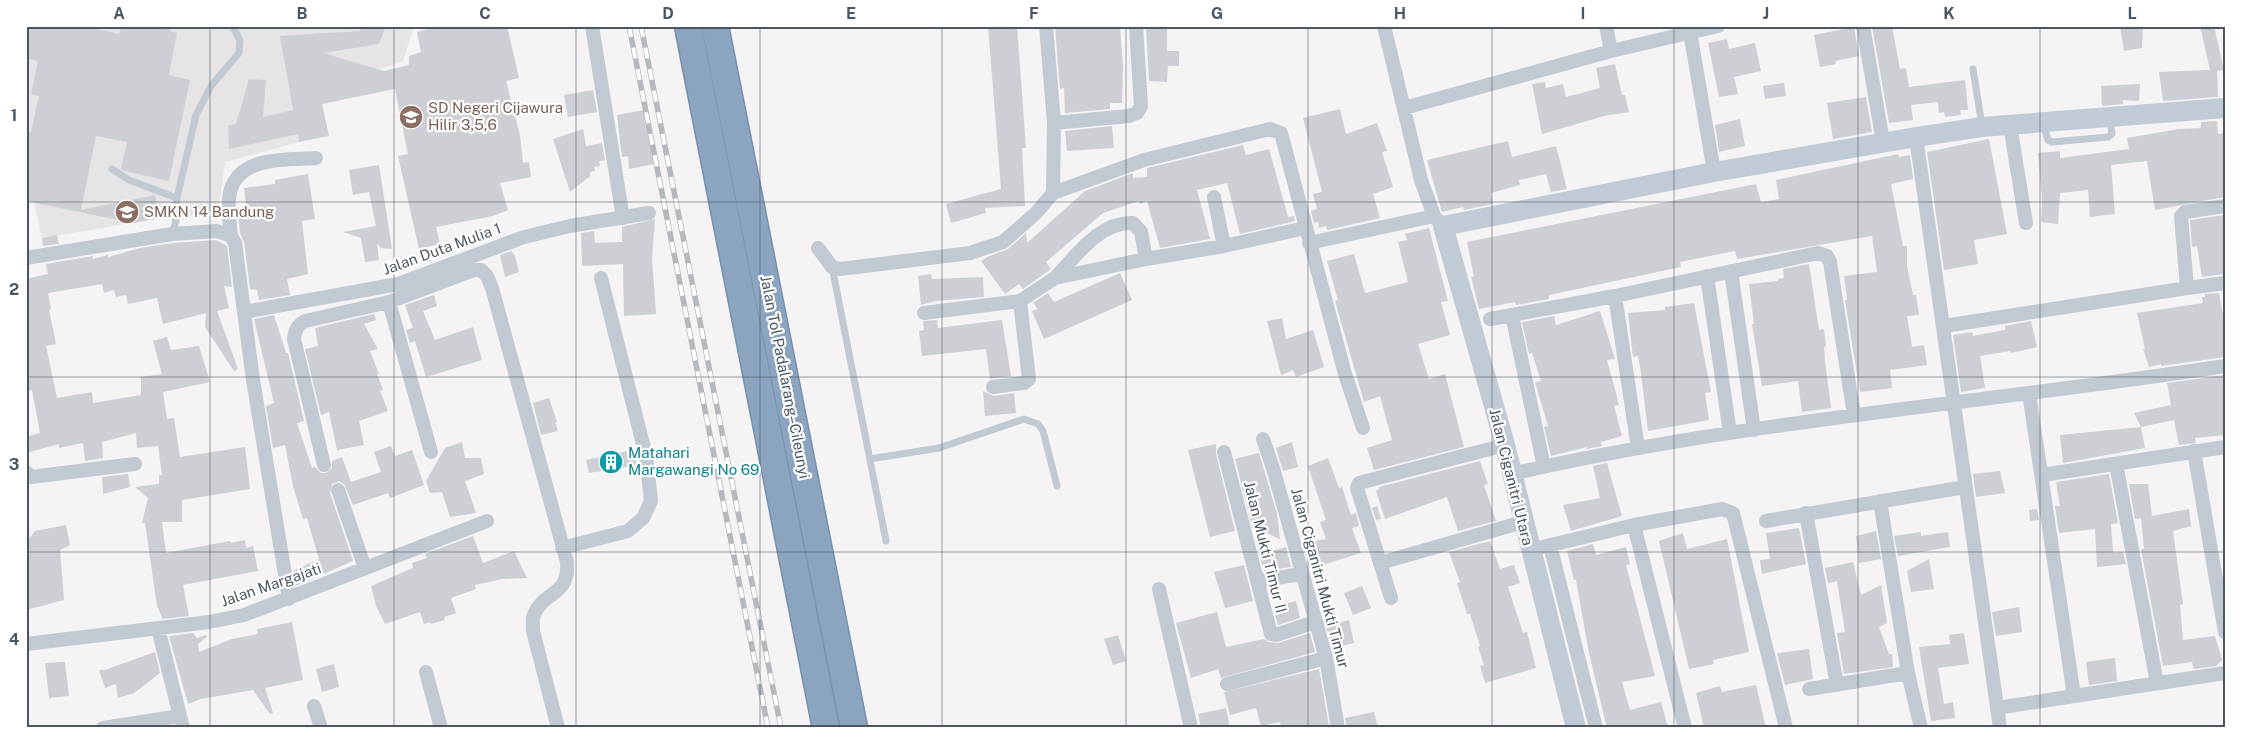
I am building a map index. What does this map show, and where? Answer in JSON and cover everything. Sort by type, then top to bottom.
[{"type":"highway","name":"Jalan Tol Padalarang–Cileunyi","points":[[688,26],[826,728]]},
{"type":"highway","name":"Jalan Tol Padalarang–Cileunyi","points":[[715,26],[854,728]]},
{"type":"street","points":[[592,26],[623,218]]},
{"type":"street","points":[[1046,26],[1054,122],[1053,193]]},
{"type":"street","points":[[1054,122],[1129,116],[1137,113],[1141,106],[1136,26]]},
{"type":"street","points":[[1384,26],[1421,180],[1438,221]]},
{"type":"street","points":[[1606,26],[1612,51]]},
{"type":"street","points":[[1404,108],[1690,29],[1718,26]]},
{"type":"street","points":[[1864,26],[1883,142]]},
{"type":"street","points":[[1690,29],[1714,172]]},
{"type":"street","points":[[1309,243],[1883,142],[1982,127],[2225,108]]},
{"type":"street","points":[[2010,124],[2026,223]]},
{"type":"street","points":[[818,248],[832,267],[852,268],[970,253],[1002,242],[1036,213],[1053,193],[1144,160],[1270,129],[1281,133],[1344,374],[1363,428]]},
{"type":"street","points":[[1916,137],[2000,728]]},
{"type":"street","points":[[289,599],[253,380],[235,243],[231,236],[229,203],[234,183],[249,167],[269,161],[316,158]]},
{"type":"street","points":[[1214,197],[1224,246]]},
{"type":"street","points":[[2187,288],[2181,216],[2185,212],[2225,206]]},
{"type":"street","name":"Jalan Duta Mulia 1","points":[[244,312],[398,284],[524,237],[570,226],[650,212]]},
{"type":"street","name":"Jalan Ciganitri Utara","points":[[1438,221],[1505,445],[1576,728]]},
{"type":"street","points":[[924,313],[1020,301],[1055,278],[1109,226],[1122,222],[1133,223],[1141,232],[1146,258]]},
{"type":"street","points":[[1055,278],[1146,258],[1224,246],[1305,228]]},
{"type":"street","points":[[26,258],[172,234],[217,231],[231,236]]},
{"type":"street","points":[[1490,319],[1615,296],[1818,253],[1827,256],[1830,262],[1854,415]]},
{"type":"street","points":[[324,465],[294,339],[294,331],[298,325],[305,321],[389,302],[474,270],[482,270],[487,276],[568,574],[563,586],[534,614],[532,631],[558,728]]},
{"type":"street","points":[[1731,271],[1754,430]]},
{"type":"street","points":[[1707,276],[1730,433]]},
{"type":"street","points":[[562,548],[628,531],[643,518],[651,500],[646,456],[601,278]]},
{"type":"street","points":[[1944,326],[2225,283]]},
{"type":"street","points":[[1615,296],[1638,448]]},
{"type":"street","points":[[993,387],[1024,384],[1029,379],[1020,301]]},
{"type":"street","points":[[389,302],[431,452]]},
{"type":"street","points":[[1512,315],[1544,467]]},
{"type":"street","points":[[1511,474],[1638,448],[1730,433],[1953,402],[2104,385],[2225,366]]},
{"type":"street","points":[[2029,393],[2074,696]]},
{"type":"street","name":"Jalan Ciganitri Mukti Timur","points":[[1263,439],[1282,497],[1301,574],[1326,658],[1338,728]]},
{"type":"street","points":[[1390,598],[1357,488],[1360,483],[1505,445]]},
{"type":"street","points":[[2042,475],[2225,447]]},
{"type":"street","points":[[2194,451],[2224,623]]},
{"type":"street","name":"Jalan Mukti Timur II","points":[[1224,452],[1271,634],[1276,635],[1315,622]]},
{"type":"street","points":[[26,472],[31,477],[135,464]]},
{"type":"street","points":[[2116,464],[2157,683]]},
{"type":"street","points":[[1766,521],[1965,487]]},
{"type":"street","points":[[338,490],[366,568]]},
{"type":"street","points":[[1880,501],[1908,673],[1921,728]]},
{"type":"street","points":[[1530,550],[1634,525],[1722,509],[1732,513],[1786,728]]},
{"type":"street","points":[[1806,513],[1837,685]]},
{"type":"street","name":"Jalan Margajati","points":[[26,644],[209,622],[244,615],[487,521]]},
{"type":"street","points":[[1380,563],[1523,522]]},
{"type":"street","points":[[1634,525],[1685,728]]},
{"type":"street","points":[[1550,545],[1596,728]]},
{"type":"street","points":[[1258,581],[1301,574]]},
{"type":"street","points":[[1159,589],[1191,728]]},
{"type":"street","points":[[103,728],[181,722],[158,628]]},
{"type":"street","points":[[1228,684],[1326,658]]},
{"type":"street","points":[[426,672],[442,728]]},
{"type":"street","points":[[1809,689],[1908,673]]},
{"type":"street","points":[[1997,708],[2225,673]]},
{"type":"street","points":[[314,706],[321,728]]},
{"type":"lane","points":[[172,234],[176,220],[177,198],[196,115],[211,86],[239,53],[240,40],[232,26]]},
{"type":"lane","points":[[1974,69],[1982,127]]},
{"type":"lane","points":[[112,169],[130,180],[177,198]]},
{"type":"lane","points":[[832,267],[886,540]]},
{"type":"lane","points":[[870,459],[939,448],[1024,419],[1038,424],[1044,431],[1056,486]]},
{"type":"shaded area","points":[[26,26],[414,26],[403,61],[375,71],[374,68],[365,65],[288,82],[299,142],[225,162],[218,212],[192,215],[176,221],[161,218],[42,238],[26,163]]},
{"type":"building","points":[[26,26],[84,26],[119,34],[121,26],[171,26],[170,31],[177,33],[169,75],[190,80],[169,181],[121,169],[127,142],[96,136],[81,210],[155,195],[161,218],[133,223],[26,201],[26,132],[31,132],[39,96],[31,94],[38,61],[26,58]]},
{"type":"building","points":[[361,26],[386,26],[379,44],[323,53],[384,71],[409,65],[409,56],[421,52],[417,32],[439,26],[507,26],[519,78],[506,81],[520,135],[523,163],[529,162],[531,177],[500,183],[508,210],[493,216],[436,227],[440,244],[419,249],[398,156],[408,154],[395,89],[322,104],[329,136],[299,142],[298,134],[229,149],[228,126],[236,124],[249,79],[266,80],[263,117],[293,110],[280,36],[360,31]]},
{"type":"building","points":[[988,26],[1017,26],[1026,148],[1022,148],[1025,206],[985,208],[986,213],[951,223],[946,204],[1001,189]]},
{"type":"building","points":[[1055,26],[1120,26],[1123,67],[1122,103],[1110,103],[1110,109],[1065,113],[1064,88],[1060,89]]},
{"type":"building","points":[[1146,26],[1167,26],[1167,51],[1179,51],[1179,66],[1168,66],[1167,82],[1149,81]]},
{"type":"building","points":[[1872,26],[1892,26],[1900,69],[1906,68],[1909,87],[1965,80],[1968,110],[1960,110],[1961,115],[1945,117],[1944,112],[1939,113],[1938,102],[1911,105],[1913,120],[1889,123]]},
{"type":"building","points":[[2120,26],[2143,26],[2142,48],[2124,51]]},
{"type":"building","points":[[2200,26],[2214,26],[2224,70],[2217,71],[2218,97],[2163,101],[2159,72],[2210,70]]},
{"type":"building","points":[[1854,27],[1859,56],[1835,61],[1836,64],[1820,67],[1814,35]]},
{"type":"building","points":[[1727,39],[1729,49],[1755,43],[1761,71],[1734,77],[1738,94],[1719,97],[1708,43]]},
{"type":"building","points":[[1615,64],[1622,95],[1625,95],[1629,112],[1604,116],[1542,134],[1532,84],[1545,82],[1546,88],[1563,84],[1566,97],[1600,88],[1596,68]]},
{"type":"building","points":[[1784,83],[1786,96],[1765,99],[1763,86]]},
{"type":"building","points":[[2140,84],[2139,101],[2123,100],[2123,104],[2102,106],[2101,86]]},
{"type":"building","points":[[593,90],[597,112],[568,117],[564,95]]},
{"type":"building","points":[[1866,97],[1872,132],[1833,139],[1827,103]]},
{"type":"building","points":[[1340,109],[1346,134],[1377,123],[1387,151],[1382,152],[1393,187],[1373,194],[1380,218],[1327,230],[1326,226],[1319,228],[1318,222],[1314,223],[1311,211],[1317,209],[1313,194],[1322,192],[1303,118]]},
{"type":"building","points":[[644,110],[654,164],[629,169],[628,156],[622,157],[617,115]]},
{"type":"building","points":[[1740,119],[1745,146],[1719,152],[1715,125]]},
{"type":"building","points":[[2217,121],[2218,134],[2225,133],[2225,197],[2155,210],[2147,161],[2111,165],[2115,214],[2090,217],[2088,190],[2060,193],[2058,224],[2041,222],[2042,200],[2038,153],[2060,151],[2060,158],[2129,149],[2127,138],[2179,129],[2201,128],[2201,122]]},
{"type":"building","points":[[1112,126],[1114,148],[1067,151],[1065,131]]},
{"type":"building","points":[[583,129],[586,146],[602,143],[605,160],[599,161],[600,166],[594,167],[595,171],[590,172],[590,176],[570,192],[553,139]]},
{"type":"building","points":[[1989,139],[2007,234],[1974,240],[1978,264],[1944,270],[1927,152]]},
{"type":"building","points":[[1508,141],[1512,157],[1556,146],[1567,189],[1551,192],[1546,174],[1519,180],[1520,185],[1491,193],[1493,204],[1464,210],[1463,207],[1442,212],[1427,160]]},
{"type":"building","points":[[1243,145],[1246,155],[1269,149],[1288,217],[1294,216],[1295,221],[1240,234],[1227,183],[1197,190],[1210,239],[1160,248],[1147,201],[1140,204],[1139,201],[1103,213],[1046,262],[1051,269],[1023,289],[1019,284],[1005,294],[981,261],[1008,249],[1026,233],[1027,243],[1085,191],[1133,173],[1133,178],[1147,177],[1147,168]]},
{"type":"building","points":[[1898,154],[1899,157],[1910,155],[1913,179],[1891,184],[1903,246],[1907,246],[1907,266],[1913,295],[1916,295],[1919,315],[1907,316],[1912,347],[1924,345],[1927,365],[1890,370],[1892,388],[1860,392],[1845,300],[1847,300],[1844,276],[1877,272],[1872,236],[1737,259],[1735,251],[1680,262],[1681,267],[1549,295],[1549,299],[1516,305],[1515,302],[1479,309],[1471,277],[1474,277],[1467,242],[1756,184],[1761,202],[1779,199],[1776,180]]},
{"type":"building","points":[[379,165],[392,249],[381,248],[377,243],[379,260],[365,262],[361,238],[343,232],[376,226],[369,192],[353,195],[349,170]]},
{"type":"building","points":[[308,174],[315,219],[302,221],[308,274],[287,279],[290,295],[259,300],[257,290],[250,289],[244,242],[240,233],[238,214],[247,213],[244,188],[275,184],[275,180]]},
{"type":"building","points":[[2225,215],[2225,274],[2202,277],[2197,246],[2192,247],[2190,220]]},
{"type":"building","points":[[655,219],[652,259],[656,314],[624,316],[623,264],[582,266],[581,233],[594,231],[595,243],[622,242],[622,227]]},
{"type":"building","points":[[1429,228],[1448,301],[1441,302],[1450,335],[1418,344],[1429,379],[1445,374],[1464,447],[1374,470],[1367,448],[1392,440],[1380,396],[1364,402],[1335,301],[1338,300],[1327,261],[1354,254],[1365,293],[1408,282],[1398,242],[1407,240],[1405,234]]},
{"type":"building","points":[[57,235],[59,244],[43,246],[42,238]]},
{"type":"building","points":[[216,240],[227,246],[232,287],[224,286],[229,308],[217,311],[238,369],[234,371],[205,327],[206,313],[163,324],[157,298],[128,304],[126,295],[116,297],[114,290],[104,293],[102,284],[48,293],[51,309],[49,310],[56,344],[46,346],[57,398],[92,392],[93,403],[141,395],[141,377],[162,374],[153,341],[167,337],[171,350],[199,346],[210,382],[163,392],[167,419],[174,418],[180,457],[245,447],[250,489],[182,500],[182,522],[162,522],[166,553],[245,540],[246,548],[253,546],[258,571],[183,585],[189,616],[163,619],[157,606],[145,523],[142,523],[148,498],[135,487],[159,484],[159,475],[162,475],[158,446],[137,448],[136,433],[102,442],[103,458],[85,461],[83,443],[59,448],[59,444],[26,453],[26,437],[40,433],[32,390],[26,391],[26,279],[48,274],[46,264],[93,256],[93,259],[108,255],[108,257],[140,248],[173,243]]},
{"type":"building","points":[[511,251],[515,256],[519,272],[505,277],[500,255]]},
{"type":"building","points":[[1809,264],[1819,330],[1824,329],[1825,361],[1831,408],[1802,412],[1798,381],[1762,386],[1752,324],[1754,324],[1749,284],[1778,281],[1778,279],[1784,278],[1783,269]]},
{"type":"building","points":[[1120,273],[1132,300],[1044,339],[1032,311],[1038,309],[1033,303],[1048,293],[1054,302]]},
{"type":"building","points":[[931,274],[932,279],[983,277],[984,297],[935,301],[921,305],[918,276]]},
{"type":"building","points":[[2219,293],[2225,326],[2225,357],[2149,367],[2143,349],[2145,349],[2137,313],[2203,303],[2202,297],[2205,297],[2205,294]]},
{"type":"building","points":[[434,295],[437,306],[423,311],[435,340],[473,327],[482,360],[426,377],[415,341],[410,343],[408,337],[406,330],[413,328],[405,305]]},
{"type":"building","points":[[1694,303],[1711,392],[1705,393],[1709,420],[1648,431],[1641,373],[1638,356],[1633,357],[1628,313],[1665,310],[1665,307]]},
{"type":"building","points":[[1600,311],[1615,359],[1607,360],[1619,405],[1614,406],[1622,436],[1601,442],[1602,446],[1587,449],[1587,447],[1551,456],[1544,427],[1548,426],[1535,382],[1541,381],[1532,353],[1529,354],[1522,322],[1554,316],[1556,325]]},
{"type":"building","points":[[374,314],[376,320],[364,324],[378,349],[370,351],[379,374],[377,374],[383,390],[380,391],[388,411],[359,421],[364,445],[337,450],[329,412],[321,415],[305,349],[318,346],[315,328]]},
{"type":"building","points":[[274,315],[286,353],[288,353],[304,421],[297,423],[312,468],[315,467],[321,473],[326,473],[332,468],[332,461],[342,457],[351,482],[381,472],[374,452],[391,446],[395,456],[412,450],[424,485],[390,498],[388,493],[353,505],[344,484],[339,481],[332,484],[330,493],[353,561],[296,586],[293,571],[319,559],[307,518],[303,519],[293,486],[285,445],[273,448],[266,406],[274,403],[254,319]]},
{"type":"building","points":[[1282,318],[1286,339],[1313,330],[1324,367],[1296,377],[1293,370],[1281,375],[1267,321]]},
{"type":"building","points":[[937,320],[938,328],[1002,320],[1011,376],[990,379],[986,349],[922,356],[919,331],[924,330],[923,321]]},
{"type":"building","points":[[2031,321],[2037,347],[2011,353],[2010,351],[1980,356],[1985,388],[1961,392],[1953,335],[1972,332],[1973,336],[2005,330],[2005,326]]},
{"type":"building","points":[[2225,375],[2225,435],[2195,438],[2196,443],[2179,445],[2174,420],[2141,427],[2134,413],[2171,405],[2167,383]]},
{"type":"building","points":[[983,391],[994,396],[1014,393],[1016,413],[985,416]]},
{"type":"building","points":[[549,398],[558,431],[541,435],[533,403]]},
{"type":"building","points":[[2141,427],[2145,448],[2063,463],[2060,435]]},
{"type":"building","points":[[462,442],[465,458],[481,458],[484,474],[465,481],[476,513],[450,517],[442,492],[430,493],[426,481],[445,448]]},
{"type":"building","points":[[1292,442],[1298,467],[1283,471],[1276,448]]},
{"type":"building","points":[[1216,444],[1216,454],[1235,531],[1210,537],[1188,450]]},
{"type":"building","name":"Matahari Margawangi No 69","points":[[633,450],[637,465],[589,473],[586,460]]},
{"type":"building","points":[[1259,453],[1277,514],[1280,539],[1252,527],[1235,459]]},
{"type":"building","points":[[1328,458],[1339,488],[1342,487],[1351,515],[1356,513],[1359,526],[1352,528],[1361,553],[1310,569],[1303,543],[1326,539],[1320,522],[1326,520],[1308,466]]},
{"type":"building","points":[[1480,461],[1488,484],[1484,485],[1496,521],[1458,531],[1447,497],[1385,519],[1376,491],[1379,487]]},
{"type":"building","points":[[1607,463],[1622,516],[1571,531],[1563,505],[1600,498],[1593,466]]},
{"type":"building","points":[[2000,471],[2005,493],[1976,497],[1973,474]]},
{"type":"building","points":[[128,474],[130,487],[103,494],[102,477]]},
{"type":"building","points":[[2109,474],[2118,523],[2111,524],[2113,553],[2123,552],[2126,564],[2097,567],[2095,529],[2059,533],[2055,506],[2060,506],[2056,482]]},
{"type":"building","points":[[2129,484],[2148,484],[2152,516],[2135,519]]},
{"type":"building","points":[[1377,506],[1381,519],[1376,520],[1372,508]]},
{"type":"building","points":[[2037,509],[2039,520],[2030,521],[2029,510]]},
{"type":"building","points":[[2189,509],[2191,526],[2173,531],[2183,604],[2180,605],[2183,640],[2215,636],[2222,660],[2216,666],[2194,669],[2192,662],[2163,666],[2141,549],[2144,549],[2141,518]]},
{"type":"building","points":[[66,525],[70,545],[60,550],[64,600],[26,610],[28,540],[35,531]]},
{"type":"building","points":[[1799,528],[1806,564],[1762,574],[1760,560],[1770,559],[1766,533]]},
{"type":"building","points":[[1876,531],[1881,559],[1859,563],[1856,536]]},
{"type":"building","points":[[1921,532],[1921,536],[1948,532],[1950,547],[1898,556],[1894,536]]},
{"type":"building","points":[[1683,533],[1687,549],[1727,539],[1749,652],[1713,660],[1714,664],[1689,669],[1659,541]]},
{"type":"building","points":[[473,536],[483,563],[514,551],[527,578],[502,579],[475,585],[476,589],[451,598],[456,613],[444,617],[445,620],[424,624],[420,612],[385,624],[376,606],[371,586],[413,568],[412,563],[427,558],[425,554]]},
{"type":"building","points":[[1490,541],[1500,569],[1514,565],[1520,583],[1508,587],[1523,633],[1527,632],[1536,668],[1485,683],[1480,666],[1484,665],[1478,647],[1480,646],[1470,614],[1467,614],[1457,583],[1460,582],[1449,552]]},
{"type":"building","points":[[1593,544],[1596,555],[1626,547],[1630,564],[1626,565],[1655,676],[1622,682],[1630,710],[1661,702],[1668,728],[1607,728],[1589,653],[1576,580],[1574,580],[1567,551]]},
{"type":"building","points":[[1286,547],[1291,567],[1264,571],[1259,554]]},
{"type":"building","points":[[1929,559],[1934,589],[1911,592],[1907,571]]},
{"type":"building","points":[[1853,562],[1861,595],[1881,585],[1887,623],[1879,627],[1889,654],[1892,654],[1893,667],[1844,674],[1837,633],[1845,632],[1837,581],[1828,583],[1825,568]]},
{"type":"building","points":[[1244,565],[1253,601],[1225,608],[1214,572]]},
{"type":"building","points":[[1362,586],[1371,608],[1353,615],[1344,593]]},
{"type":"building","points":[[1296,601],[1300,618],[1278,625],[1273,607]]},
{"type":"building","points":[[2019,607],[2022,632],[1996,636],[1992,612]]},
{"type":"building","points":[[1217,612],[1226,647],[1264,639],[1269,642],[1278,643],[1310,633],[1315,652],[1221,678],[1218,669],[1191,678],[1176,623]]},
{"type":"building","points":[[1349,620],[1354,643],[1332,648],[1326,626]]},
{"type":"building","points":[[292,622],[303,680],[265,688],[273,713],[270,714],[253,690],[201,699],[188,704],[169,636],[193,633],[197,638],[206,635],[207,637],[198,644],[199,652],[232,639],[258,634],[257,629]]},
{"type":"building","points":[[1964,633],[1969,664],[1938,668],[1944,704],[1953,702],[1955,718],[1931,721],[1919,647],[1950,644],[1949,635]]},
{"type":"building","points":[[1118,635],[1126,661],[1113,665],[1104,639]]},
{"type":"building","points":[[1809,649],[1813,679],[1785,685],[1777,653]]},
{"type":"building","points":[[155,652],[160,673],[134,693],[118,698],[116,684],[105,688],[99,670],[105,670]]},
{"type":"building","points":[[2115,658],[2117,681],[2089,685],[2086,662]]},
{"type":"building","points":[[65,662],[69,696],[49,698],[45,663]]},
{"type":"building","points":[[334,664],[339,687],[322,692],[316,669]]},
{"type":"building","points":[[1319,669],[1329,726],[1282,728],[1280,722],[1261,726],[1256,708],[1230,715],[1224,692]]},
{"type":"building","points":[[1756,685],[1766,728],[1704,728],[1696,693],[1720,686],[1722,692]]},
{"type":"building","points":[[1226,708],[1230,728],[1201,728],[1198,714]]},
{"type":"building","points":[[1374,712],[1378,728],[1347,728],[1345,718]]},
{"type":"railway","points":[[629,26],[768,728]]},
{"type":"railway","points":[[641,26],[781,728]]},
{"type":"place","name":"SD Negeri Cijawura Hilir 3,5,6","points":[[411,117]]},
{"type":"place","name":"SMKN 14 Bandung","points":[[127,212]]},
{"type":"place","name":"Matahari Margawangi No 69","points":[[611,462]]}]
